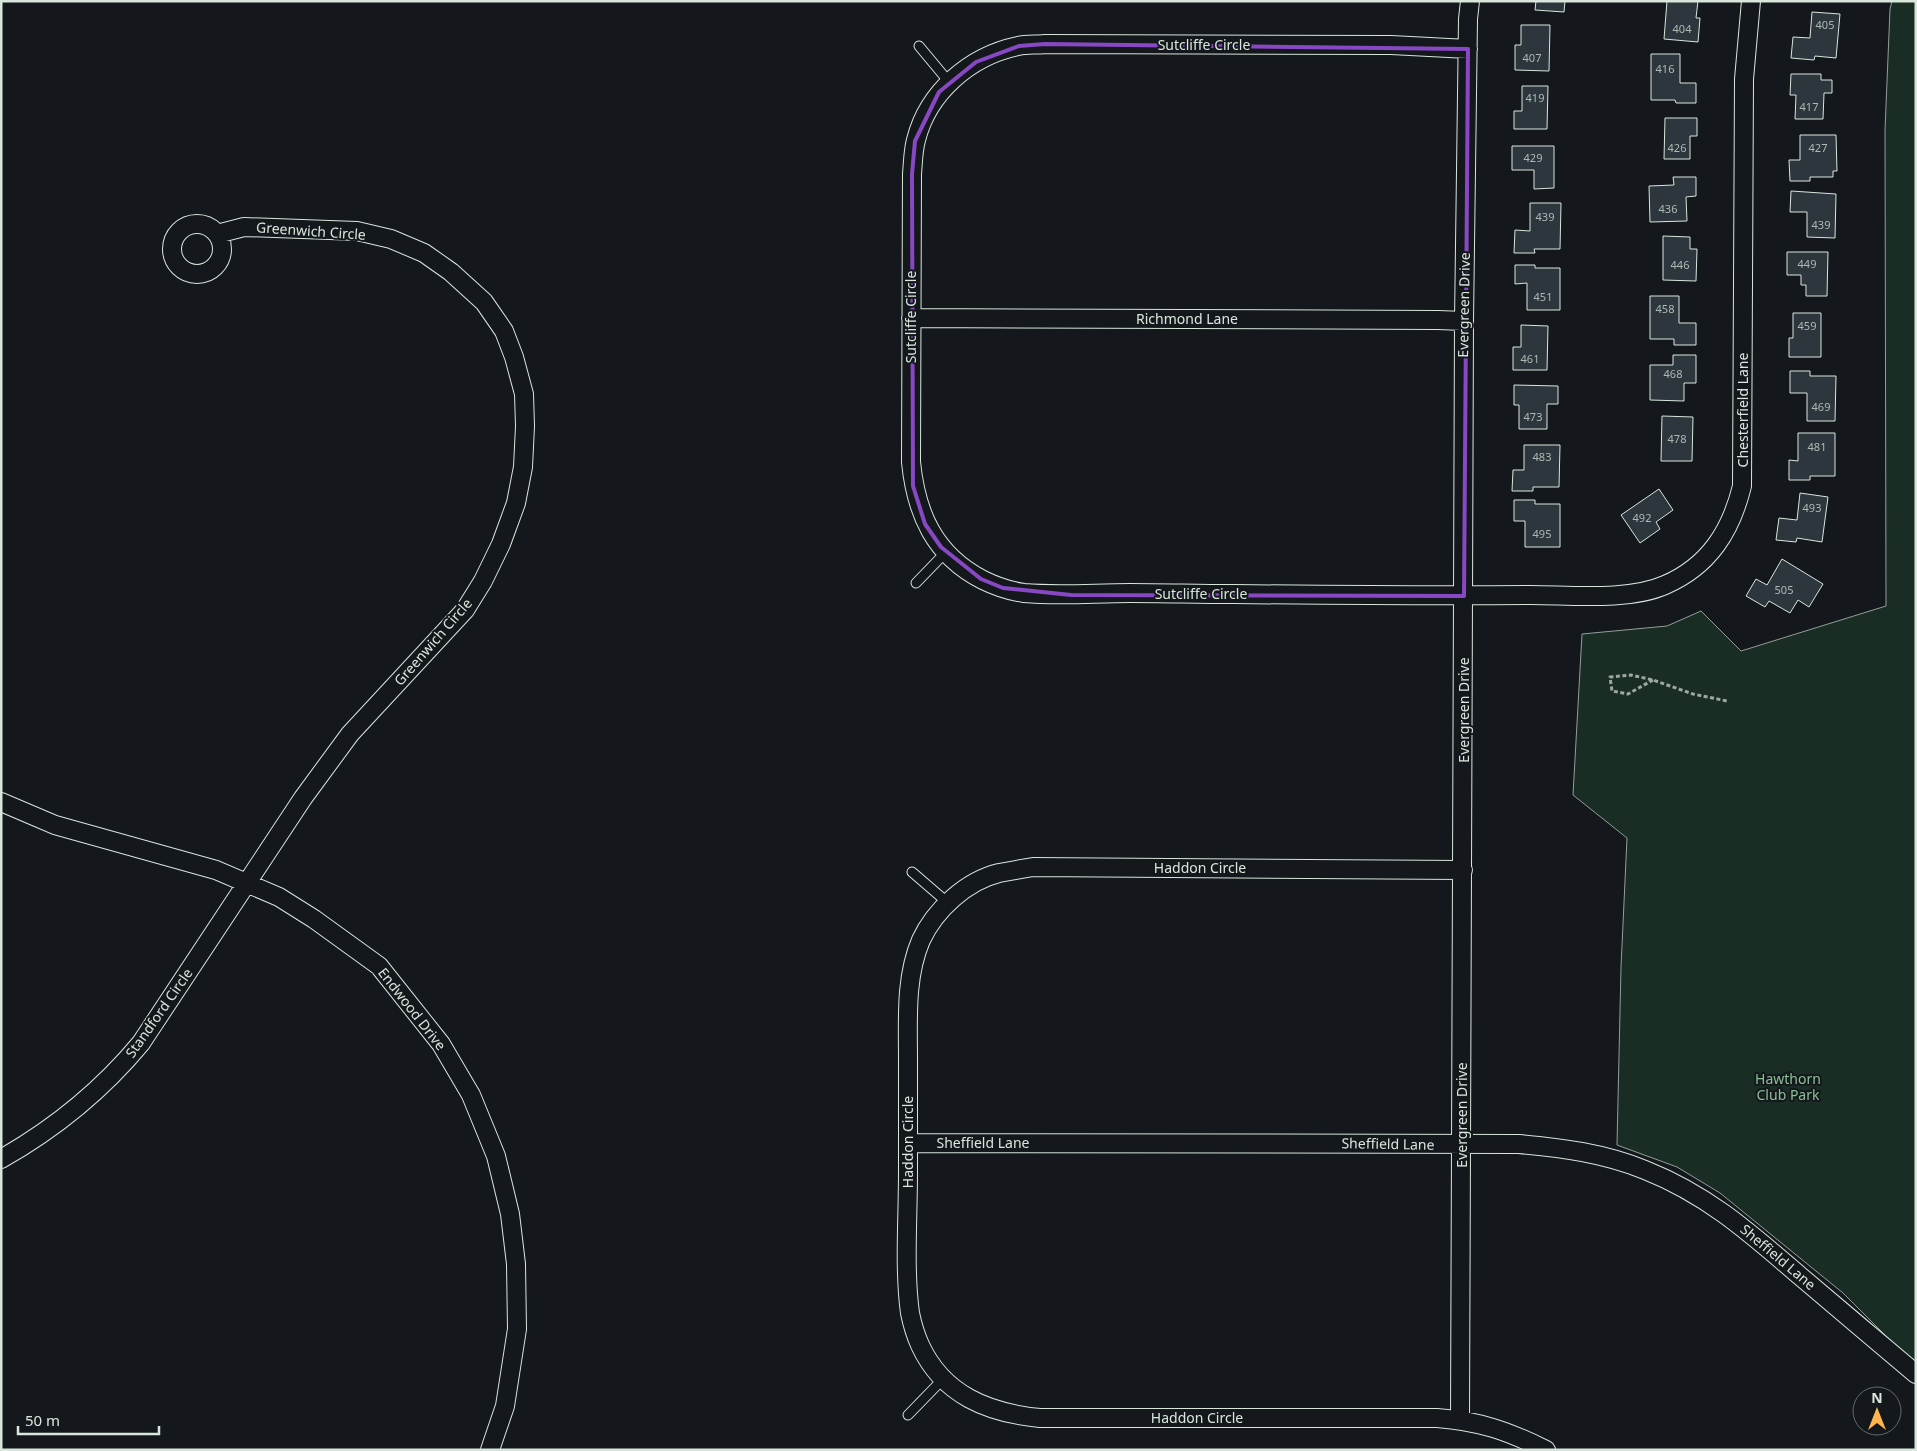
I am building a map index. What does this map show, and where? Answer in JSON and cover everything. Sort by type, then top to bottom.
[{"type":"street","name":"Evergreen Drive","points":[[1460,1420],[1464,321],[1470,1]]},
{"type":"street","name":"Chesterfield Lane","points":[[1464,596],[1634,595],[1665,586],[1687,573],[1704,559],[1719,542],[1736,510],[1742,486],[1744,79],[1751,1]]},
{"type":"street","name":"Sutcliffe Circle","points":[[1464,596],[1140,593],[1072,595],[1023,592],[1003,588],[981,579],[953,559],[925,524],[913,486],[911,462],[912,174],[915,141],[920,126],[939,92],[976,62],[998,51],[1019,46],[1045,44],[1391,45],[1468,49]]},
{"type":"street","name":"Greenwich Circle","points":[[217,234],[244,227],[357,232],[392,239],[424,253],[451,272],[484,302],[504,331],[514,357],[524,394],[523,467],[516,503],[501,544],[483,580],[465,610],[350,734],[303,798],[247,883]]},
{"type":"street","name":"Richmond Lane","points":[[911,318],[1464,321]]},
{"type":"street","name":"Endwood Drive","points":[[1,802],[55,825],[216,870],[279,897],[379,966],[442,1044],[471,1095],[496,1156],[510,1214],[516,1264],[517,1329],[504,1406],[490,1450]]},
{"type":"street","name":"Haddon Circle","points":[[1463,870],[1033,867],[998,873],[965,889],[948,903],[932,922],[921,940],[912,968],[908,1013],[908,1289],[910,1315],[920,1345],[933,1367],[943,1379],[961,1394],[987,1407],[1012,1415],[1040,1418],[1437,1418],[1476,1422],[1514,1434],[1546,1450]]},
{"type":"street","name":"Standford Circle","points":[[1,1158],[22,1147],[61,1120],[119,1069],[141,1043],[247,883]]},
{"type":"street","name":"Sheffield Lane","points":[[908,1143],[1519,1144],[1571,1149],[1638,1167],[1696,1194],[1732,1218],[1916,1374]]},
{"type":"lane","points":[[919,46],[949,82]]},
{"type":"lane","points":[[916,583],[946,552]]},
{"type":"lane","points":[[912,872],[948,903]]},
{"type":"lane","points":[[908,1415],[943,1379]]},
{"type":"path","points":[[1653,680],[1628,694],[1612,691],[1610,677],[1631,675],[1653,680],[1693,694],[1728,701]]},
{"type":"highlighted area","points":[[1045,44],[1468,49],[1464,596],[1071,595],[1003,588],[981,579],[941,547],[925,524],[913,486],[912,174],[915,141],[939,92],[976,62],[1019,46]]},
{"type":"green space","name":"Hawthorn Club Park","points":[[1892,1],[1916,1],[1916,1363],[1900,1350],[1843,1293],[1720,1193],[1677,1167],[1617,1145],[1621,967],[1627,838],[1573,795],[1582,634],[1667,626],[1701,611],[1741,651],[1886,606],[1885,130],[1890,9]]},
{"type":"building","points":[[1536,1],[1565,1],[1564,12],[1535,10]]},
{"type":"building","points":[[1667,1],[1698,1],[1696,18],[1700,18],[1698,42],[1664,39]]},
{"type":"building","points":[[1812,12],[1840,14],[1836,58],[1815,56],[1814,60],[1791,58],[1793,37],[1810,38]]},
{"type":"building","points":[[1521,25],[1550,25],[1549,71],[1515,70],[1515,45],[1521,45]]},
{"type":"building","points":[[1651,54],[1680,54],[1680,83],[1696,83],[1696,103],[1676,103],[1675,100],[1651,100]]},
{"type":"building","points":[[1791,74],[1821,74],[1821,80],[1832,80],[1832,93],[1824,93],[1823,119],[1795,119],[1796,95],[1790,95]]},
{"type":"building","points":[[1522,86],[1548,86],[1547,129],[1514,129],[1514,111],[1522,111]]},
{"type":"building","points":[[1665,118],[1697,118],[1697,136],[1690,136],[1690,159],[1664,159]]},
{"type":"building","points":[[1800,135],[1836,135],[1837,171],[1833,171],[1833,177],[1810,177],[1810,181],[1790,181],[1789,160],[1800,160]]},
{"type":"building","points":[[1512,146],[1554,146],[1554,188],[1534,189],[1534,170],[1512,170]]},
{"type":"building","points":[[1673,177],[1696,177],[1696,196],[1686,197],[1687,221],[1650,222],[1649,186],[1674,185]]},
{"type":"building","points":[[1791,191],[1836,194],[1835,238],[1807,237],[1807,212],[1790,212]]},
{"type":"building","points":[[1530,203],[1561,203],[1560,249],[1534,249],[1535,253],[1514,253],[1515,230],[1530,231]]},
{"type":"building","points":[[1663,236],[1690,237],[1690,249],[1697,249],[1696,281],[1663,280]]},
{"type":"building","points":[[1787,252],[1828,252],[1827,296],[1806,296],[1806,285],[1801,285],[1801,275],[1787,275]]},
{"type":"building","points":[[1515,265],[1535,265],[1535,268],[1560,268],[1560,310],[1527,310],[1527,283],[1515,284]]},
{"type":"building","points":[[1650,296],[1679,296],[1679,323],[1696,323],[1696,345],[1674,345],[1674,339],[1650,339]]},
{"type":"building","points":[[1793,313],[1821,313],[1821,357],[1789,357],[1789,338],[1793,338]]},
{"type":"building","points":[[1521,325],[1548,326],[1547,370],[1513,370],[1513,347],[1521,347]]},
{"type":"building","points":[[1673,355],[1696,355],[1696,383],[1684,383],[1684,401],[1650,400],[1650,365],[1673,365]]},
{"type":"building","points":[[1790,371],[1810,371],[1810,376],[1836,376],[1835,421],[1807,421],[1807,393],[1790,393]]},
{"type":"building","points":[[1514,385],[1558,386],[1558,404],[1547,404],[1547,429],[1519,429],[1519,405],[1514,405]]},
{"type":"building","points":[[1662,416],[1693,417],[1692,461],[1661,461]]},
{"type":"building","points":[[1798,433],[1835,433],[1835,476],[1810,476],[1810,480],[1789,480],[1789,460],[1798,461]]},
{"type":"building","points":[[1524,445],[1560,445],[1559,487],[1533,487],[1533,491],[1512,491],[1513,470],[1524,470]]},
{"type":"building","points":[[1659,489],[1673,510],[1656,522],[1660,529],[1640,543],[1621,515]]},
{"type":"building","points":[[1800,493],[1828,497],[1822,542],[1797,538],[1796,542],[1776,540],[1779,518],[1797,520]]},
{"type":"building","points":[[1514,500],[1535,500],[1535,504],[1560,504],[1560,547],[1525,547],[1525,521],[1514,521]]},
{"type":"building","points":[[1782,559],[1823,584],[1809,607],[1798,600],[1790,613],[1769,601],[1765,607],[1746,596],[1756,579],[1767,585]]}]
